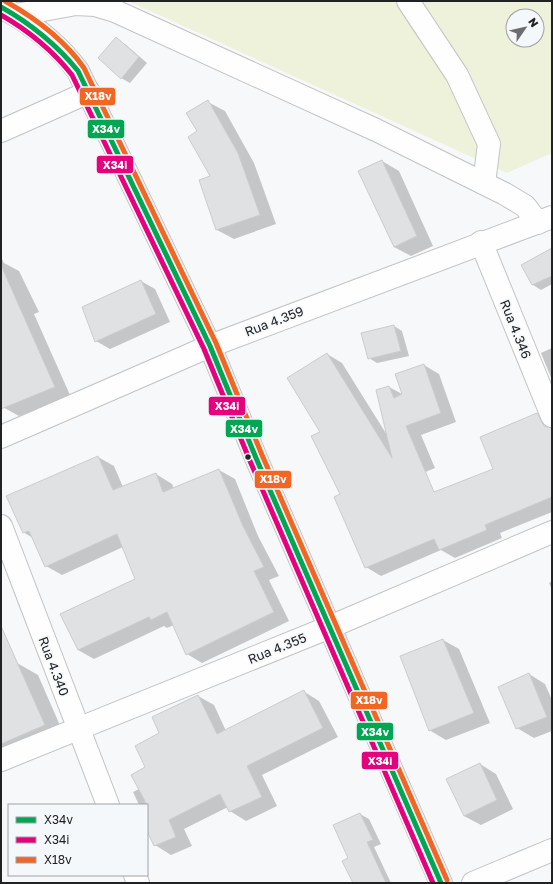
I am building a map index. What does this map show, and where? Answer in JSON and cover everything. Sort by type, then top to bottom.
[{"type":"main road","points":[[9,11],[43,34],[64,52],[78,70],[210,346],[441,883]]},
{"type":"street","points":[[408,1],[457,75],[489,144],[484,184]]},
{"type":"street","points":[[9,11],[76,4],[95,5],[114,11],[376,130],[484,184],[525,206],[545,220]]},
{"type":"street","points":[[1,131],[88,92]]},
{"type":"street","name":"Rua 4.359","points":[[1,437],[210,346],[480,242],[545,220]]},
{"type":"street","name":"Rua 4.346","points":[[480,242],[552,416]]},
{"type":"street","name":"Rua 4.340","points":[[1,526],[108,804]]},
{"type":"street","name":"Rua 4.355","points":[[1,760],[330,627],[552,532]]},
{"type":"street","points":[[473,883],[552,850]]},
{"type":"green space","points":[[128,1],[552,1],[552,153],[507,173]]},
{"type":"building","points":[[116,37],[139,57],[121,79],[98,58]]},
{"type":"building","points":[[208,100],[238,153],[260,215],[216,230],[199,180],[210,176],[188,137],[197,131],[186,113]]},
{"type":"building","points":[[382,160],[417,236],[394,247],[358,171]]},
{"type":"building","points":[[552,248],[552,276],[532,285],[521,265]]},
{"type":"building","points":[[1,265],[55,387],[1,409]]},
{"type":"building","points":[[141,280],[156,314],[95,342],[82,307]]},
{"type":"building","points":[[394,325],[401,351],[368,359],[361,333]]},
{"type":"building","points":[[327,353],[392,458],[376,390],[389,386],[394,398],[402,394],[395,374],[424,364],[441,413],[406,426],[434,492],[493,469],[480,437],[537,413],[544,426],[552,428],[552,497],[485,525],[487,530],[439,550],[434,539],[365,568],[334,497],[340,494],[311,436],[320,432],[287,378]]},
{"type":"building","points":[[98,456],[113,490],[156,473],[163,492],[219,469],[243,526],[264,567],[254,571],[274,612],[186,655],[167,612],[151,620],[149,617],[78,650],[60,614],[135,579],[117,534],[45,567],[29,531],[23,533],[6,496]]},
{"type":"building","points":[[1,626],[45,725],[1,744]]},
{"type":"building","points":[[443,639],[474,713],[429,731],[400,656]]},
{"type":"building","points":[[529,673],[547,717],[516,729],[498,687]]},
{"type":"building","points":[[304,690],[323,728],[247,766],[262,797],[229,812],[220,794],[169,820],[176,837],[154,846],[148,833],[148,804],[146,804],[131,775],[145,767],[135,746],[159,733],[152,717],[198,695],[217,734]]},
{"type":"building","points":[[480,763],[497,800],[464,816],[446,779]]},
{"type":"building","points":[[360,813],[373,840],[367,842],[386,883],[353,883],[342,861],[348,858],[333,825]]},
{"type":"transit line","name":"X18v","points":[[5,1],[48,30],[76,57],[84,68],[216,343],[262,455],[447,880]]},
{"type":"transit line","name":"X34v","points":[[1,7],[23,20],[52,43],[78,71],[210,346],[256,458],[441,883]]},
{"type":"transit line","name":"X34i","points":[[1,15],[40,42],[72,75],[204,349],[250,461],[433,883]]}]
